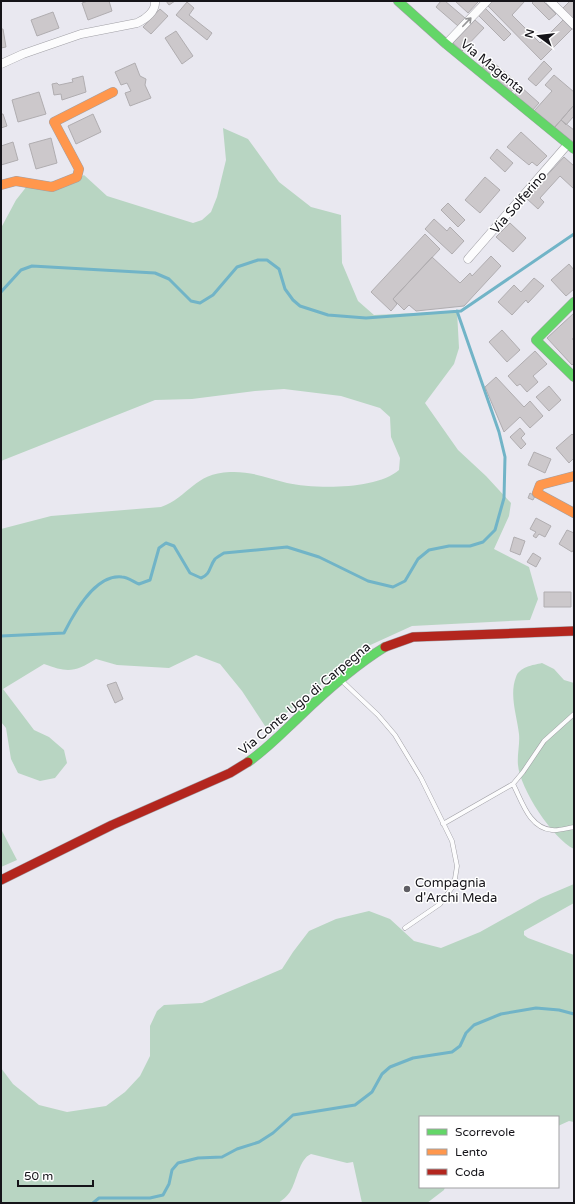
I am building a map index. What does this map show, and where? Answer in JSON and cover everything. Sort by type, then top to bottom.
[{"type":"street","points":[[1,64],[81,34],[137,23],[144,20],[154,8],[155,1]]},
{"type":"street","name":"Via Magenta","points":[[398,1],[446,44],[571,146]]},
{"type":"street","points":[[446,44],[487,1]]},
{"type":"street","points":[[550,1],[574,25]]},
{"type":"street","points":[[1,185],[16,181],[52,187],[77,177],[79,169],[54,122],[113,92]]},
{"type":"street","name":"Via Solferino","points":[[468,259],[571,146]]},
{"type":"street","points":[[574,302],[536,340],[574,377]]},
{"type":"street","points":[[574,476],[540,485],[537,493],[574,513]]},
{"type":"street","name":"Via Conte Ugo di Carpegna","points":[[1,880],[112,825],[230,773],[261,753],[316,701],[374,654],[391,644],[413,637],[574,631]]},
{"type":"lane","points":[[341,681],[378,715],[394,735],[421,778],[452,841],[457,866],[454,885],[440,904],[405,928]]},
{"type":"lane","points":[[443,824],[513,784],[544,741],[574,714]]},
{"type":"lane","points":[[513,784],[527,813],[538,827],[553,831],[574,826]]},
{"type":"green space","points":[[223,128],[248,139],[279,182],[311,207],[341,215],[342,263],[358,301],[374,315],[457,311],[459,348],[454,364],[425,403],[458,450],[486,476],[511,503],[509,516],[494,549],[529,567],[538,599],[530,620],[412,626],[366,647],[267,729],[242,691],[220,664],[196,655],[169,668],[117,665],[96,659],[82,667],[71,670],[59,669],[44,664],[3,689],[34,730],[49,737],[64,750],[67,763],[55,778],[40,781],[18,773],[11,759],[6,728],[1,722],[1,529],[51,516],[161,507],[171,503],[192,486],[208,476],[218,473],[245,473],[299,485],[329,487],[376,481],[389,477],[399,470],[400,458],[391,437],[390,417],[380,408],[341,396],[284,389],[192,399],[155,400],[1,461],[1,228],[16,200],[27,186],[71,184],[84,175],[107,196],[193,223],[202,220],[211,212],[217,197],[226,160]]},
{"type":"green space","points":[[542,663],[554,669],[564,680],[574,683],[574,849],[566,844],[557,835],[539,812],[525,787],[518,765],[519,738],[513,698],[514,684],[520,671],[527,667]]},
{"type":"green space","points":[[1,829],[17,860],[1,867]]},
{"type":"green space","points":[[574,884],[574,903],[524,931],[524,935],[528,938],[574,955],[574,1122],[569,1121],[559,1126],[559,1116],[419,1116],[419,1188],[445,1188],[427,1203],[362,1203],[353,1162],[347,1163],[311,1154],[301,1165],[290,1192],[278,1203],[1,1203],[1,1068],[13,1084],[39,1105],[67,1112],[106,1106],[125,1092],[140,1076],[150,1056],[150,1026],[157,1011],[164,1005],[202,1003],[282,969],[309,931],[336,919],[369,911],[390,919],[414,941],[441,948],[480,932],[541,898]]},
{"type":"building","points":[[88,1],[109,1],[112,11],[88,20],[82,3]]},
{"type":"building","points":[[166,1],[175,1],[169,5]]},
{"type":"building","points":[[441,1],[445,1],[465,18],[458,26],[436,7]]},
{"type":"building","points":[[455,1],[477,1],[478,2],[468,13]]},
{"type":"building","points":[[492,1],[525,1],[512,15],[540,43],[563,20],[572,29],[541,60],[488,6]]},
{"type":"building","points":[[534,1],[543,1],[556,14],[549,20],[532,3]]},
{"type":"building","points":[[570,1],[574,1],[574,21],[562,9]]},
{"type":"building","points":[[187,2],[194,8],[189,15],[212,33],[207,40],[176,15]]},
{"type":"building","points":[[485,8],[511,34],[504,41],[478,15]]},
{"type":"building","points":[[160,9],[168,16],[151,34],[143,27]]},
{"type":"building","points":[[53,12],[59,28],[37,36],[31,20]]},
{"type":"building","points":[[475,20],[484,28],[462,51],[453,43]]},
{"type":"building","points":[[1,29],[3,29],[6,47],[1,48]]},
{"type":"building","points":[[176,31],[193,56],[182,64],[165,38]]},
{"type":"building","points":[[489,59],[518,83],[511,92],[482,68]]},
{"type":"building","points":[[544,61],[552,69],[536,86],[528,79]]},
{"type":"building","points":[[135,63],[140,76],[146,79],[145,85],[151,98],[130,106],[125,93],[131,91],[127,83],[121,85],[115,72]]},
{"type":"building","points":[[554,75],[574,92],[574,105],[554,128],[534,111],[552,91],[545,85]]},
{"type":"building","points":[[83,76],[86,92],[62,100],[61,94],[54,95],[52,84],[57,83],[59,85],[73,82],[72,79]]},
{"type":"building","points":[[521,87],[539,103],[531,112],[514,96]]},
{"type":"building","points":[[39,92],[46,114],[18,122],[12,100]]},
{"type":"building","points":[[574,105],[574,116],[566,125],[561,120]]},
{"type":"building","points":[[1,114],[3,114],[7,126],[1,128]]},
{"type":"building","points":[[93,114],[101,132],[76,144],[68,126]]},
{"type":"building","points":[[561,120],[574,130],[574,144],[554,128]]},
{"type":"building","points":[[521,132],[547,156],[537,166],[532,162],[529,165],[507,147]]},
{"type":"building","points":[[51,138],[57,163],[36,169],[29,144]]},
{"type":"building","points":[[13,142],[18,160],[1,165],[1,146]]},
{"type":"building","points":[[497,149],[513,163],[505,172],[490,158]]},
{"type":"building","points":[[564,157],[574,166],[574,189],[560,176],[540,198],[544,202],[538,209],[526,198]]},
{"type":"building","points":[[485,177],[500,190],[480,213],[465,200]]},
{"type":"building","points":[[448,203],[465,220],[458,227],[441,210]]},
{"type":"building","points":[[434,219],[447,231],[450,227],[464,241],[452,254],[425,229]]},
{"type":"building","points":[[510,223],[526,238],[513,252],[496,237]]},
{"type":"building","points":[[425,234],[440,249],[393,299],[397,304],[391,311],[371,292]]},
{"type":"building","points":[[491,256],[501,266],[464,306],[416,311],[409,305],[404,310],[393,299],[432,257],[460,283],[470,273],[472,276]]},
{"type":"building","points":[[569,264],[574,270],[574,289],[566,296],[551,280]]},
{"type":"building","points":[[534,278],[544,286],[528,303],[526,300],[512,315],[498,302],[514,285],[521,292]]},
{"type":"building","points":[[574,313],[574,337],[572,339],[574,341],[574,363],[572,365],[547,338]]},
{"type":"building","points":[[502,330],[520,350],[507,362],[489,342]]},
{"type":"building","points":[[535,351],[547,364],[533,376],[538,382],[527,392],[520,384],[517,386],[508,376]]},
{"type":"building","points":[[496,377],[524,407],[530,401],[543,416],[530,428],[520,417],[504,432],[485,387]]},
{"type":"building","points":[[549,386],[561,400],[549,411],[536,397]]},
{"type":"building","points":[[520,428],[525,434],[521,438],[526,444],[521,449],[510,437]]},
{"type":"building","points":[[572,434],[574,436],[574,458],[569,463],[556,448]]},
{"type":"building","points":[[534,452],[551,459],[545,473],[528,465]]},
{"type":"building","points":[[530,493],[535,496],[533,500],[528,498]]},
{"type":"building","points":[[536,518],[551,526],[545,537],[539,534],[536,538],[533,536],[536,532],[530,529]]},
{"type":"building","points":[[567,530],[574,533],[574,549],[572,552],[559,544]]},
{"type":"building","points":[[514,537],[525,541],[520,555],[510,551]]},
{"type":"building","points":[[533,553],[541,558],[536,567],[527,562]]},
{"type":"building","points":[[544,592],[571,592],[571,607],[544,607]]},
{"type":"building","points":[[116,682],[123,699],[115,703],[107,685]]},
{"type":"waterway","points":[[1,292],[21,270],[32,266],[155,273],[169,279],[191,301],[200,303],[213,295],[237,267],[258,260],[267,260],[279,269],[285,289],[293,300],[300,306],[328,315],[366,318],[461,311],[574,234]]},
{"type":"waterway","points":[[1,636],[64,633],[73,615],[87,596],[94,588],[103,582],[112,578],[122,577],[139,584],[150,580],[159,548],[166,543],[174,546],[190,573],[201,578],[207,574],[215,559],[224,553],[287,547],[319,557],[368,581],[393,587],[405,581],[418,559],[429,550],[449,546],[470,546],[483,542],[495,530],[504,498],[505,457],[499,432],[457,311]]},
{"type":"waterway","points":[[93,1203],[99,1198],[150,1198],[163,1195],[169,1184],[172,1170],[178,1163],[198,1158],[222,1157],[237,1149],[259,1142],[273,1133],[293,1115],[355,1105],[372,1092],[382,1074],[390,1067],[413,1058],[452,1052],[460,1046],[466,1033],[474,1025],[501,1014],[536,1008],[559,1010],[574,1014]]},
{"type":"traffic: fast","points":[[398,1],[446,44],[574,149]]},
{"type":"traffic: fast","points":[[574,302],[536,340],[574,377]]},
{"type":"traffic: fast","points":[[248,762],[268,746],[340,680],[362,662],[385,647]]},
{"type":"traffic: slow","points":[[1,185],[16,181],[52,187],[77,177],[79,169],[54,122],[113,92]]},
{"type":"traffic: slow","points":[[574,476],[540,485],[537,493],[574,513]]},
{"type":"traffic: jam","points":[[385,647],[413,637],[574,631]]},
{"type":"traffic: jam","points":[[1,880],[112,825],[230,773],[248,762]]},
{"type":"place","name":"Compagnia d'Archi Meda","points":[[407,889]]}]
